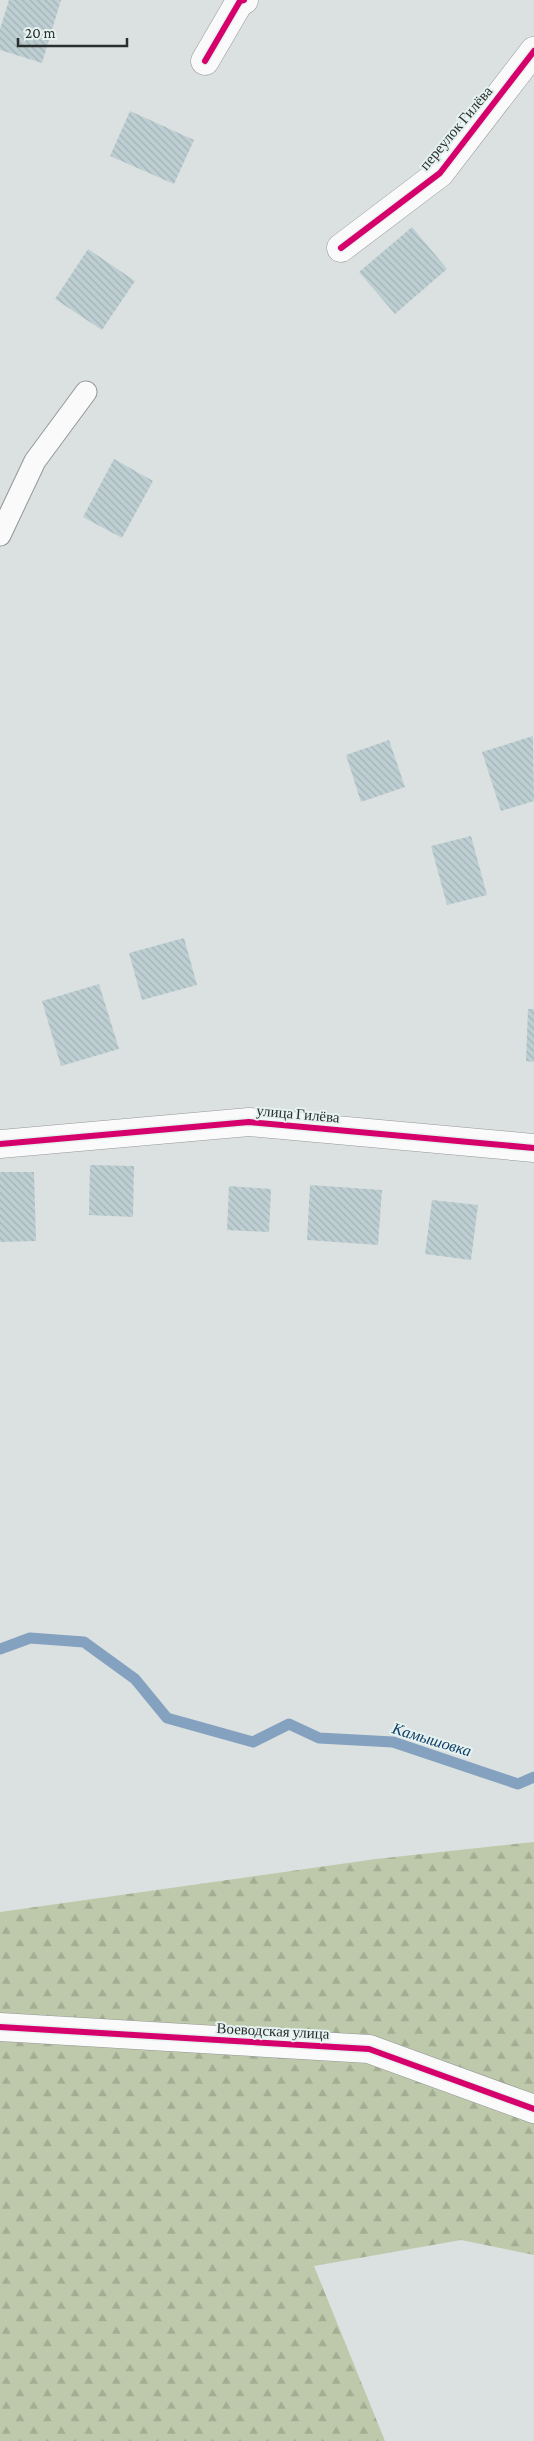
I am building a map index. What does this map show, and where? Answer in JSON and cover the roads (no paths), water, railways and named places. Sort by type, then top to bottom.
[{"type":"street","points":[[205,61],[240,1],[244,0]]},
{"type":"street","name":"переулок Гилёва","points":[[341,248],[440,173],[534,51]]},
{"type":"street","name":"улица Гилёва","points":[[0,1144],[249,1122],[534,1148]]},
{"type":"street","name":"Воеводская улица","points":[[0,2027],[369,2049],[534,2109]]},
{"type":"lane","points":[[0,535],[35,461],[86,392]]},
{"type":"waterway","name":"Камышовка","points":[[0,1649],[30,1638],[84,1642],[135,1679],[167,1718],[253,1742],[289,1724],[319,1738],[393,1742],[518,1784],[534,1777]]}]
